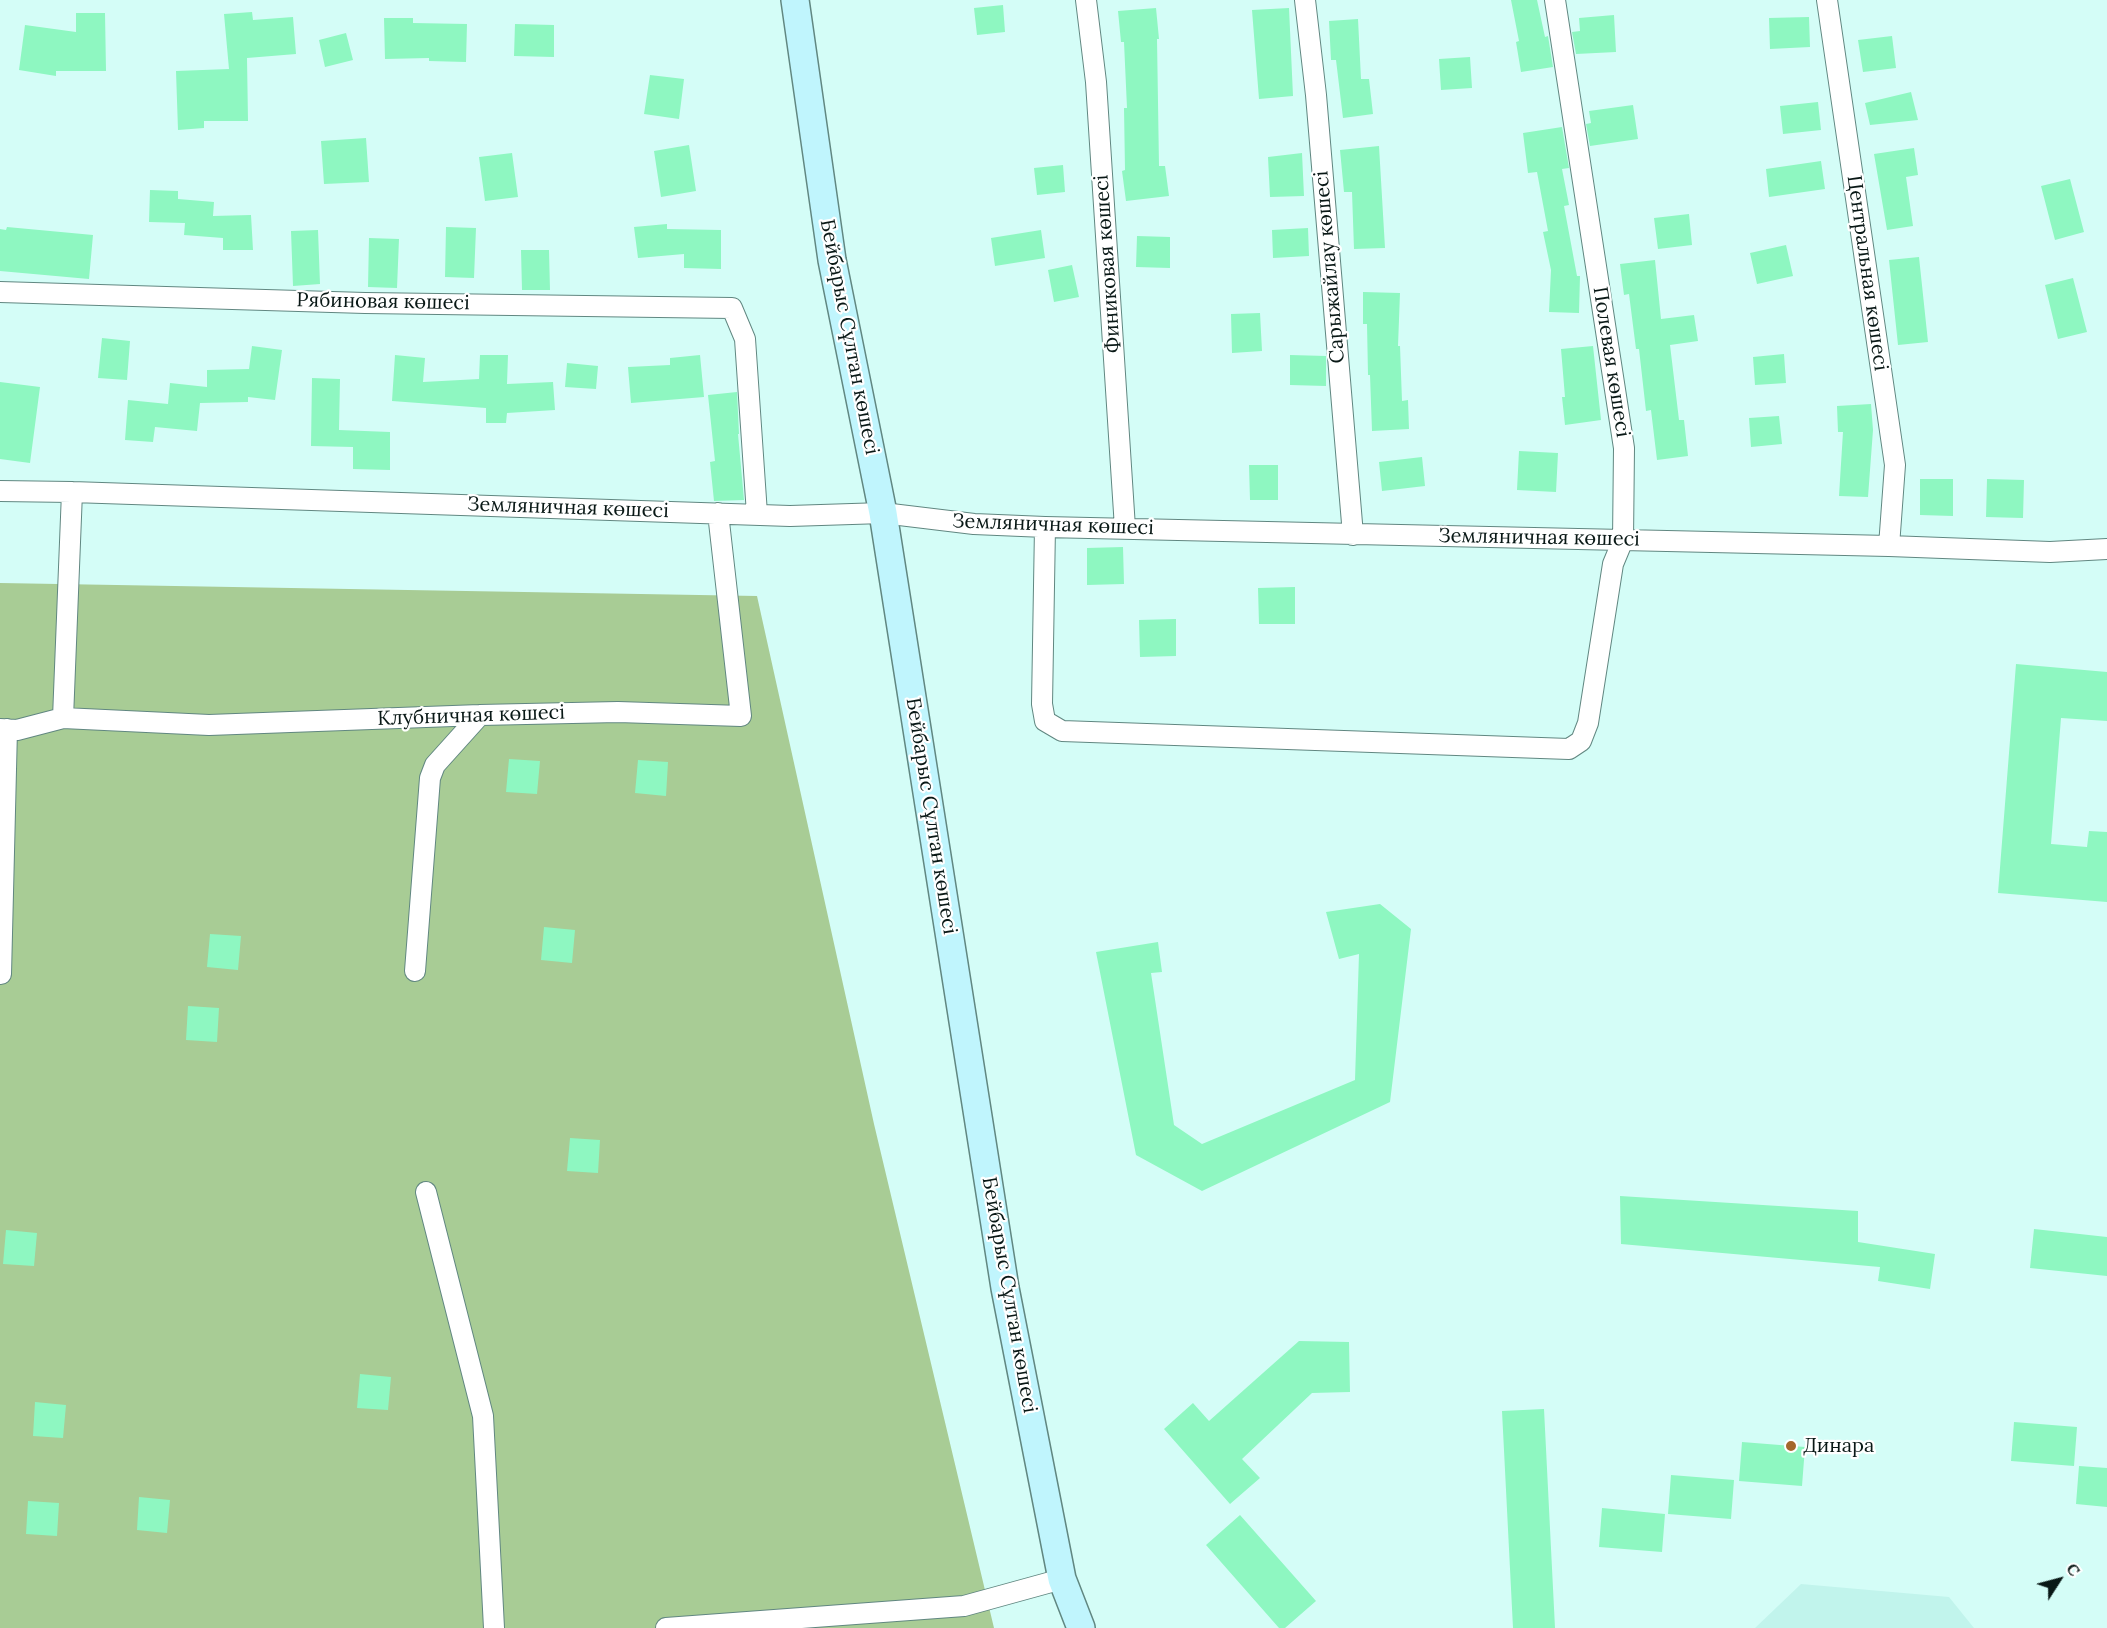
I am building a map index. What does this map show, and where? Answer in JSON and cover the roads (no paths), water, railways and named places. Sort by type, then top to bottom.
[{"type":"street","name":"Бейбарыс Сұлтан көшесі","points":[[795,0],[832,260],[883,513],[1005,1288],[1062,1579],[1081,1628]]},
{"type":"street","name":"Финиковая көшесі","points":[[1086,0],[1096,82],[1125,528]]},
{"type":"street","name":"Сарыжайлау көшесі","points":[[1305,0],[1316,95],[1353,535]]},
{"type":"street","name":"Полевая көшесі","points":[[1045,527],[1042,704],[1046,721],[1062,731],[1569,749],[1581,741],[1588,723],[1613,564],[1623,540],[1624,448],[1555,0]]},
{"type":"street","name":"Центральная көшесі","points":[[1827,0],[1895,465],[1889,546]]},
{"type":"street","name":"Рябиновая көшесі","points":[[0,292],[365,303],[732,308],[745,339],[757,514]]},
{"type":"street","name":"Земляничная көшесі","points":[[0,491],[801,516],[883,513],[974,524],[1045,527],[1889,546],[2050,552],[2107,549]]},
{"type":"street","points":[[63,718],[72,492]]},
{"type":"street","name":"Клубничная көшесі","points":[[3,729],[16,730],[63,718],[209,725],[618,712],[741,716],[718,513]]},
{"type":"street","points":[[415,972],[430,778],[435,765],[480,715]]},
{"type":"street","points":[[1,974],[3,729]]},
{"type":"street","points":[[426,1192],[483,1416],[494,1628]]},
{"type":"street","points":[[666,1628],[964,1606],[1062,1579]]},
{"type":"place","name":"Динара","points":[[1791,1446]]}]
